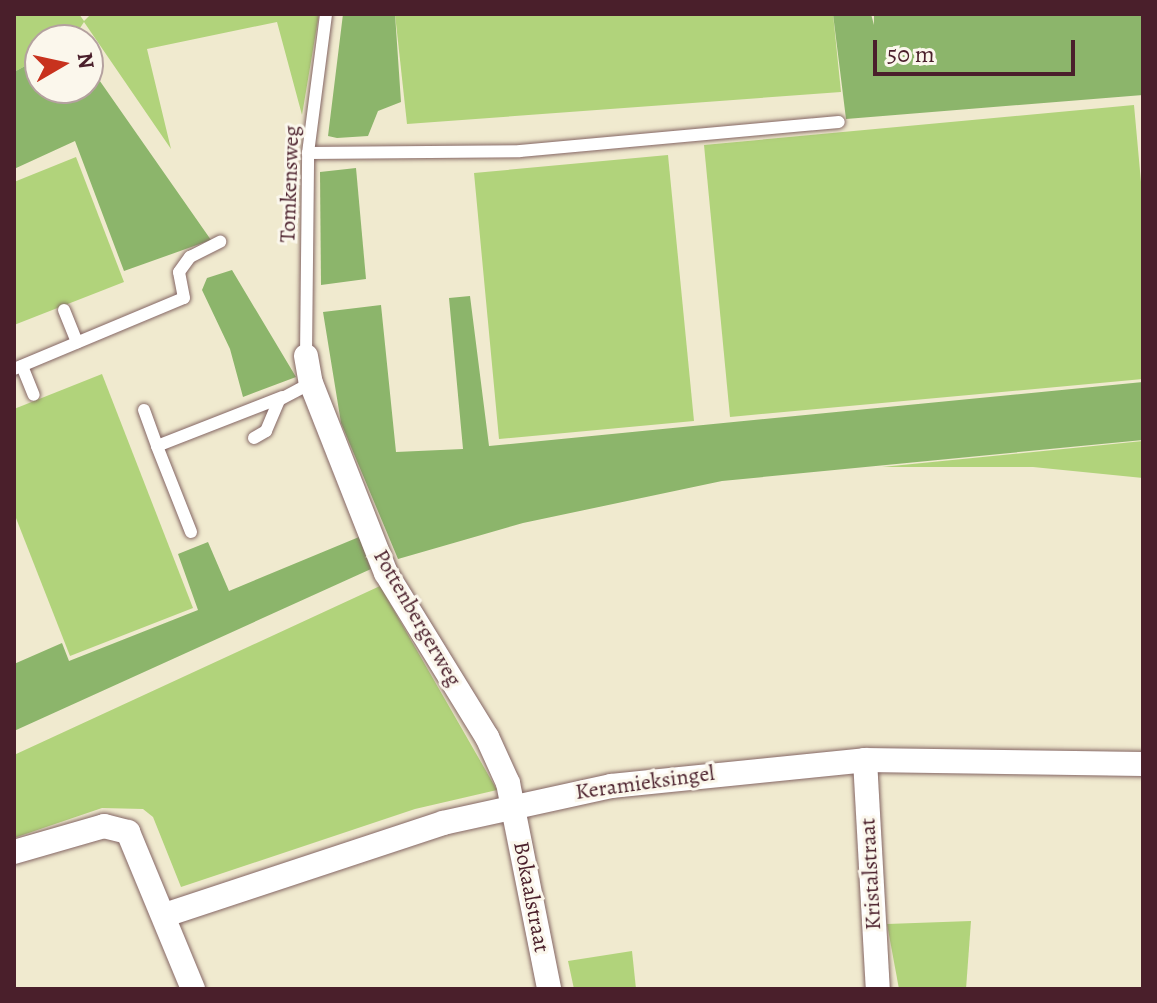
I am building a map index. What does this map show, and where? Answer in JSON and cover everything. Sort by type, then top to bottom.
[{"type":"street","name":"Pottenbergerweg","points":[[306,356],[311,383],[386,573],[487,737],[510,794]]},
{"type":"street","name":"Keramieksingel","points":[[165,915],[510,794],[865,760],[1143,764]]},
{"type":"street","name":"Kristalstraat","points":[[865,760],[878,989]]},
{"type":"street","name":"Bokaalstraat","points":[[510,794],[549,989]]},
{"type":"street","points":[[14,852],[104,826],[121,828],[134,838],[193,989]]},
{"type":"lane","name":"Tomkensweg","points":[[306,356],[308,153],[326,14]]},
{"type":"lane","points":[[308,153],[520,151],[839,122]]},
{"type":"lane","points":[[34,395],[18,368],[184,298],[179,272],[190,257],[220,242]]},
{"type":"lane","points":[[64,310],[77,343]]},
{"type":"lane","points":[[157,446],[311,383]]},
{"type":"lane","points":[[254,438],[266,431],[283,397]]},
{"type":"lane","points":[[144,410],[191,532]]},
{"type":"green space","points":[[14,14],[79,14],[84,21],[91,14],[319,14],[302,115],[277,22],[147,49],[171,149],[104,51],[104,24],[24,24],[24,67],[14,72]]},
{"type":"green space","points":[[343,14],[395,14],[401,102],[378,111],[368,136],[328,136]]},
{"type":"green space","points":[[395,14],[833,14],[841,92],[407,124]]},
{"type":"green space","points":[[833,14],[871,14],[874,25],[874,14],[1143,14],[1143,95],[846,119]]},
{"type":"green space","points":[[24,67],[24,104],[104,104],[104,87],[211,240],[124,271],[75,141],[14,169],[14,72]]},
{"type":"green space","points":[[1134,105],[1143,204],[1143,379],[730,417],[704,145]]},
{"type":"green space","points":[[668,155],[694,421],[499,439],[474,173]]},
{"type":"green space","points":[[76,157],[124,282],[14,325],[14,182]]},
{"type":"green space","points":[[356,168],[366,279],[321,285],[320,172]]},
{"type":"green space","points":[[232,270],[296,377],[243,397],[230,349],[202,290],[207,278]]},
{"type":"green space","points":[[470,296],[489,446],[1143,382],[1143,440],[722,481],[523,523],[398,559],[341,423],[323,312],[381,305],[396,452],[463,449],[449,298]]},
{"type":"green space","points":[[102,374],[193,608],[70,656],[14,513],[14,409]]},
{"type":"green space","points":[[1143,441],[1143,478],[1033,467],[882,467]]},
{"type":"green space","points":[[359,537],[371,569],[14,731],[14,664],[62,643],[69,661],[198,610],[178,554],[208,542],[229,591]]},
{"type":"green space","points":[[380,586],[497,790],[415,809],[181,887],[153,817],[143,809],[102,808],[14,838],[14,755]]},
{"type":"green space","points":[[971,921],[966,989],[899,989],[887,924]]},
{"type":"green space","points":[[632,951],[636,989],[574,989],[568,961]]}]
